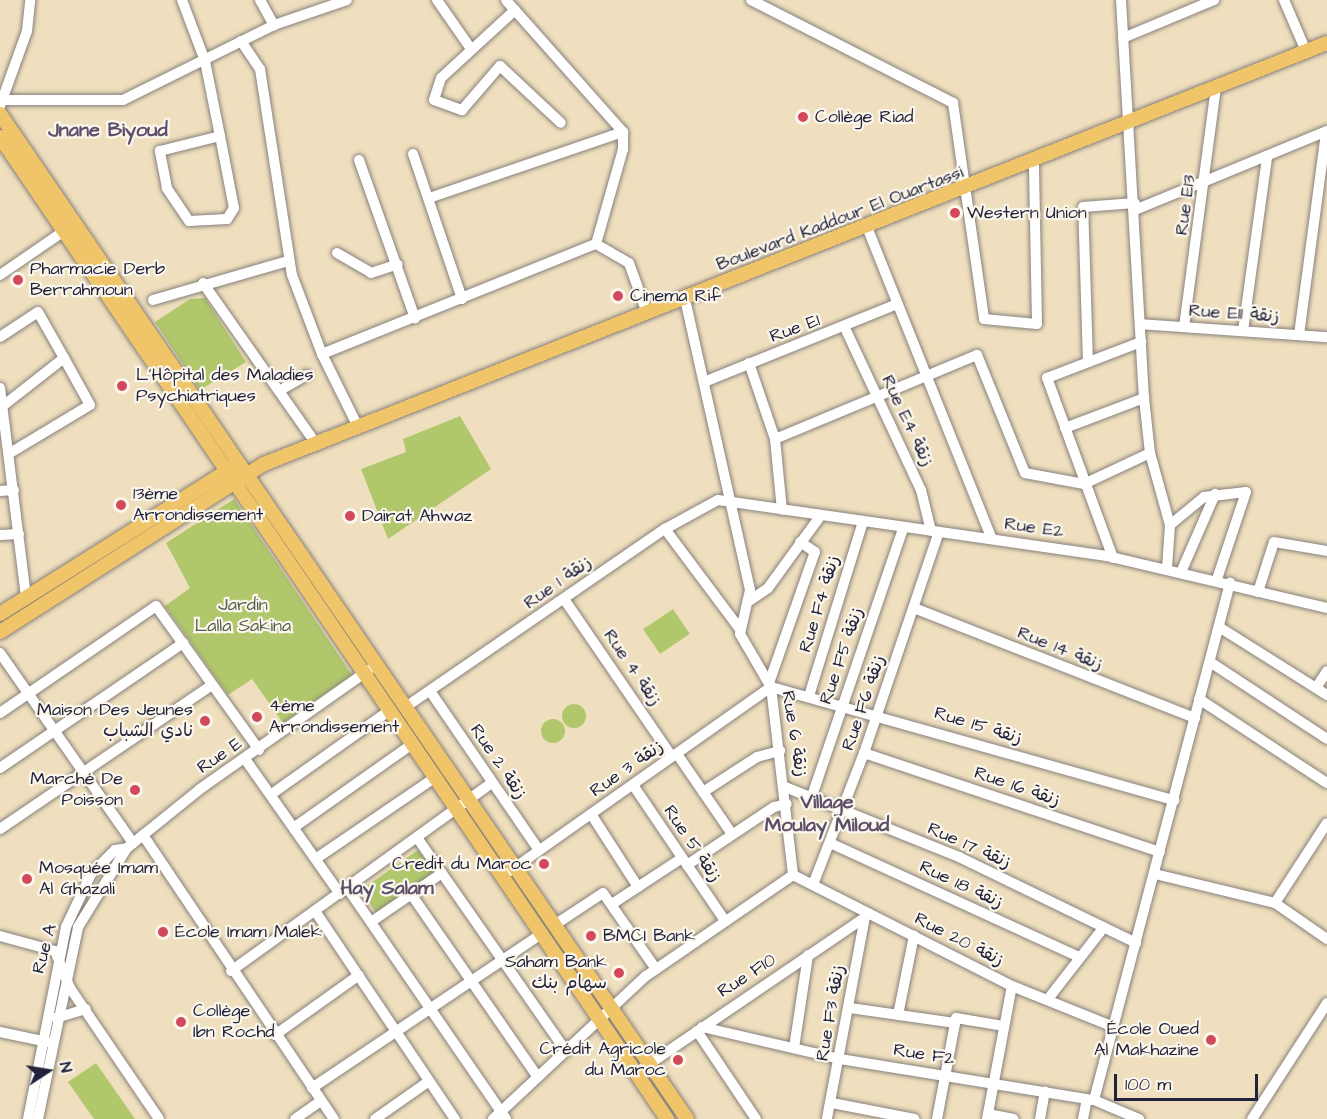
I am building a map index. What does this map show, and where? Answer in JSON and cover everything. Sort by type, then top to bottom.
[{"type":"main road","name":"Boulevard Kaddour El Ouartassi","points":[[264,464],[966,189],[1327,43]]},
{"type":"main road","points":[[1,107],[686,1119]]},
{"type":"main road","points":[[0,137],[455,811],[667,1119]]},
{"type":"main road","points":[[0,614],[225,471],[242,462],[264,464]]},
{"type":"main road","points":[[0,632],[251,475],[264,464]]},
{"type":"main road","points":[[148,520],[154,534]]},
{"type":"street","points":[[30,0],[27,31],[1,107],[115,101],[205,61],[274,25],[341,1]]},
{"type":"street","points":[[182,0],[205,61],[220,136],[233,214],[189,221],[167,188],[160,151],[220,136]]},
{"type":"street","points":[[260,0],[274,25]]},
{"type":"street","points":[[437,0],[471,49]]},
{"type":"street","points":[[506,0],[623,132],[623,149],[596,244]]},
{"type":"street","points":[[751,0],[946,98],[958,118],[959,172],[966,189],[982,318],[1036,325],[1034,161]]},
{"type":"street","points":[[1121,0],[1135,206],[1144,398],[1150,453],[1170,525],[1167,568]]},
{"type":"street","points":[[1123,38],[1214,0]]},
{"type":"street","points":[[1284,0],[1306,51]]},
{"type":"street","points":[[515,10],[441,78],[436,102],[462,110],[500,66],[561,123]]},
{"type":"street","points":[[241,41],[260,69],[288,261],[322,354],[358,427]]},
{"type":"street","name":"Rue E13","points":[[1184,327],[1206,182],[1216,87]]},
{"type":"street","points":[[1088,362],[1083,207],[1135,206],[1206,182],[1326,131],[1324,169],[1314,223],[1299,335]]},
{"type":"street","points":[[429,198],[623,132]]},
{"type":"street","points":[[412,154],[462,299]]},
{"type":"street","points":[[1243,331],[1268,157]]},
{"type":"street","points":[[358,160],[398,264],[415,318]]},
{"type":"street","points":[[1314,223],[1327,221]]},
{"type":"street","points":[[867,227],[992,539]]},
{"type":"street","points":[[0,273],[64,231]]},
{"type":"street","points":[[322,354],[596,244]]},
{"type":"street","points":[[596,244],[629,263],[647,313]]},
{"type":"street","points":[[337,253],[371,273],[398,264]]},
{"type":"street","points":[[153,300],[203,283],[288,261]]},
{"type":"street","points":[[203,283],[316,444]]},
{"type":"street","points":[[685,299],[731,502],[749,601],[739,628]]},
{"type":"street","name":"Rue E1","points":[[704,382],[845,328],[897,304]]},
{"type":"street","points":[[0,337],[38,312],[90,405],[10,453]]},
{"type":"street","name":"Rue E11 زنقة","points":[[1140,324],[1327,337]]},
{"type":"street","name":"Rue E4 زنقة","points":[[845,328],[927,503],[935,531]]},
{"type":"street","points":[[1113,558],[1084,484],[1047,377],[1141,342]]},
{"type":"street","points":[[775,440],[979,356],[1024,473],[1084,484],[1150,453]]},
{"type":"street","points":[[4,405],[64,358]]},
{"type":"street","points":[[749,363],[775,440],[782,510]]},
{"type":"street","points":[[279,391],[307,375]]},
{"type":"street","points":[[0,388],[10,453],[26,597]]},
{"type":"street","points":[[1065,428],[1144,398]]},
{"type":"street","points":[[0,491],[14,490]]},
{"type":"street","points":[[1170,525],[1215,494],[1247,495],[1217,579]]},
{"type":"street","points":[[1182,570],[1215,494]]},
{"type":"street","name":"Rue 1 زنقة","points":[[407,706],[709,501],[731,502]]},
{"type":"street","name":"Rue E2","points":[[731,502],[992,539],[1182,570],[1258,592],[1327,608]]},
{"type":"street","points":[[749,601],[768,588],[821,515]]},
{"type":"street","name":"Rue F4 زنقة","points":[[809,696],[863,522]]},
{"type":"street","name":"Rue F5 زنقة","points":[[812,796],[903,528]]},
{"type":"street","name":"Rue 6 زنقة","points":[[665,529],[739,628],[770,685],[788,804],[793,875]]},
{"type":"street","name":"Rue F6 زنقة","points":[[814,882],[878,715],[914,608],[935,531]]},
{"type":"street","points":[[0,536],[19,534]]},
{"type":"street","points":[[770,685],[815,552],[800,542]]},
{"type":"street","points":[[1258,592],[1274,542],[1327,551]]},
{"type":"street","points":[[1083,1119],[1114,1027],[1230,583]]},
{"type":"street","name":"Rue 4 زنقة","points":[[564,599],[732,834]]},
{"type":"street","points":[[0,713],[153,607],[161,608],[259,750]]},
{"type":"street","name":"Rue 14 زنقة","points":[[914,608],[1195,718]]},
{"type":"street","points":[[1219,627],[1327,695]]},
{"type":"street","points":[[0,768],[183,643]]},
{"type":"street","points":[[0,653],[82,771],[130,846]]},
{"type":"street","points":[[1209,662],[1327,739]]},
{"type":"street","name":"Rue E","points":[[130,846],[245,759],[379,664]]},
{"type":"street","points":[[1316,688],[1327,671]]},
{"type":"street","points":[[0,829],[82,771],[212,685]]},
{"type":"street","name":"Rue 15 زنقة","points":[[770,685],[1174,800]]},
{"type":"street","name":"Rue 3 زنقة","points":[[501,877],[633,785],[770,685]]},
{"type":"street","name":"Rue 2 زنقة","points":[[430,692],[539,850]]},
{"type":"street","points":[[1199,699],[1327,783]]},
{"type":"street","points":[[273,793],[388,711]]},
{"type":"street","points":[[296,826],[411,745]]},
{"type":"street","points":[[703,792],[757,757],[780,751]]},
{"type":"street","name":"Rue 16 زنقة","points":[[864,753],[1160,852]]},
{"type":"street","points":[[245,759],[273,793],[317,858],[371,921],[500,1117],[564,1048],[656,969],[793,875]]},
{"type":"street","points":[[317,858],[434,779]]},
{"type":"street","points":[[231,971],[418,839],[469,798],[492,783]]},
{"type":"street","name":"Rue 5 زنقة","points":[[633,785],[724,921]]},
{"type":"street","name":"Rue 17 زنقة","points":[[785,787],[843,808],[1136,943]]},
{"type":"street","points":[[612,904],[638,887],[788,804]]},
{"type":"street","points":[[591,814],[638,887]]},
{"type":"street","points":[[1275,903],[1327,823]]},
{"type":"street","points":[[143,835],[231,971],[334,1119]]},
{"type":"street","points":[[418,839],[564,1048]]},
{"type":"street","name":"Rue 18 زنقة","points":[[830,843],[1079,957]]},
{"type":"street","name":"Rue A","points":[[38,1119],[57,957],[92,874],[115,850],[130,846]]},
{"type":"street","name":"Rue A","points":[[28,1119],[47,1042],[56,1018],[64,975],[82,918],[130,846]]},
{"type":"street","points":[[371,921],[442,873]]},
{"type":"street","points":[[1155,874],[1275,903],[1327,939]]},
{"type":"street","name":"Rue 20 زنقة","points":[[793,875],[814,882],[865,915],[914,936],[1012,986],[1114,1027]]},
{"type":"street","points":[[555,924],[599,893],[612,904],[656,969]]},
{"type":"street","points":[[411,894],[537,1076]]},
{"type":"street","points":[[315,911],[455,1119]]},
{"type":"street","name":"Rue F10","points":[[636,1073],[865,915]]},
{"type":"street","name":"Rue F3 زنقة","points":[[827,1119],[850,1008],[865,915]]},
{"type":"street","points":[[1048,999],[1104,927]]},
{"type":"street","points":[[312,1088],[541,934]]},
{"type":"street","points":[[0,936],[46,945],[57,957],[64,975],[86,1010],[159,1119]]},
{"type":"street","points":[[898,1015],[914,936]]},
{"type":"street","points":[[794,1048],[807,955]]},
{"type":"street","points":[[275,1035],[359,975]]},
{"type":"street","points":[[1012,986],[987,1116],[1014,1119]]},
{"type":"street","points":[[1252,1119],[1327,1003]]},
{"type":"street","points":[[850,1008],[955,1023]]},
{"type":"street","points":[[56,1018],[86,1010]]},
{"type":"street","points":[[937,1119],[958,1017],[1004,1026]]},
{"type":"street","points":[[699,1029],[756,1119]]},
{"type":"street","name":"Rue F2","points":[[699,1029],[840,1059],[1090,1099],[1123,1116],[1139,1119]]},
{"type":"street","points":[[0,1032],[47,1042]]},
{"type":"street","points":[[375,1119],[429,1080]]},
{"type":"street","points":[[1040,1119],[1045,1091]]},
{"type":"street","points":[[295,1119],[321,1101]]},
{"type":"street","points":[[832,1103],[914,1119]]},
{"type":"green space","points":[[205,298],[246,362],[200,390],[155,322],[190,299]]},
{"type":"green space","points":[[460,416],[491,469],[388,539],[361,469],[406,452],[403,439]]},
{"type":"green space","name":"Jardin Lalla Sakina","points":[[234,499],[352,675],[283,723],[252,679],[228,695],[165,606],[190,588],[166,543]]},
{"type":"green space","points":[[673,609],[690,634],[660,654],[643,629]]},
{"type":"green space","points":[[574,704],[583,707],[586,716],[583,725],[574,728],[565,725],[562,716],[565,707]]},
{"type":"green space","points":[[553,719],[561,723],[565,731],[561,739],[553,743],[545,739],[541,731],[545,723]]},
{"type":"green space","points":[[418,850],[435,874],[377,914],[361,890]]},
{"type":"green space","points":[[96,1063],[135,1119],[94,1119],[68,1082]]},
{"type":"place","name":"Collège Riad","points":[[803,117]]},
{"type":"place","name":"Western Union","points":[[955,213]]},
{"type":"place","name":"Pharmacie Derb Berrahmoun","points":[[18,280]]},
{"type":"place","name":"Cinema Rif","points":[[618,296]]},
{"type":"place","name":"L'Hôpital des Maladies Psychiatriques","points":[[122,386]]},
{"type":"place","name":"13ème Arrondissement","points":[[121,505]]},
{"type":"place","name":"Dairat Ahwaz","points":[[350,516]]},
{"type":"place","name":"4ème Arrondissement","points":[[257,717]]},
{"type":"place","name":"Maison Des Jeunes نادي الشباب","points":[[205,721]]},
{"type":"place","name":"Marché De Poisson","points":[[135,790]]},
{"type":"place","name":"Credit du Maroc","points":[[544,864]]},
{"type":"place","name":"Mosquée Imam Al Ghazali","points":[[27,879]]},
{"type":"place","name":"École Imam Malek","points":[[163,932]]},
{"type":"place","name":"BMCI Bank","points":[[591,936]]},
{"type":"place","name":"Saham Bank سهام بنك","points":[[619,973]]},
{"type":"place","name":"Collège Ibn Rochd","points":[[181,1022]]},
{"type":"place","name":"École Oued Al Makhazine","points":[[1211,1040]]},
{"type":"place","name":"Crédit Agricole du Maroc","points":[[678,1060]]},
{"type":"district","name":"Jnane Biyoud","points":[[108,130]]},
{"type":"district","name":"Village Moulay Miloud","points":[[827,814]]},
{"type":"district","name":"Hay Salam","points":[[387,888]]}]
